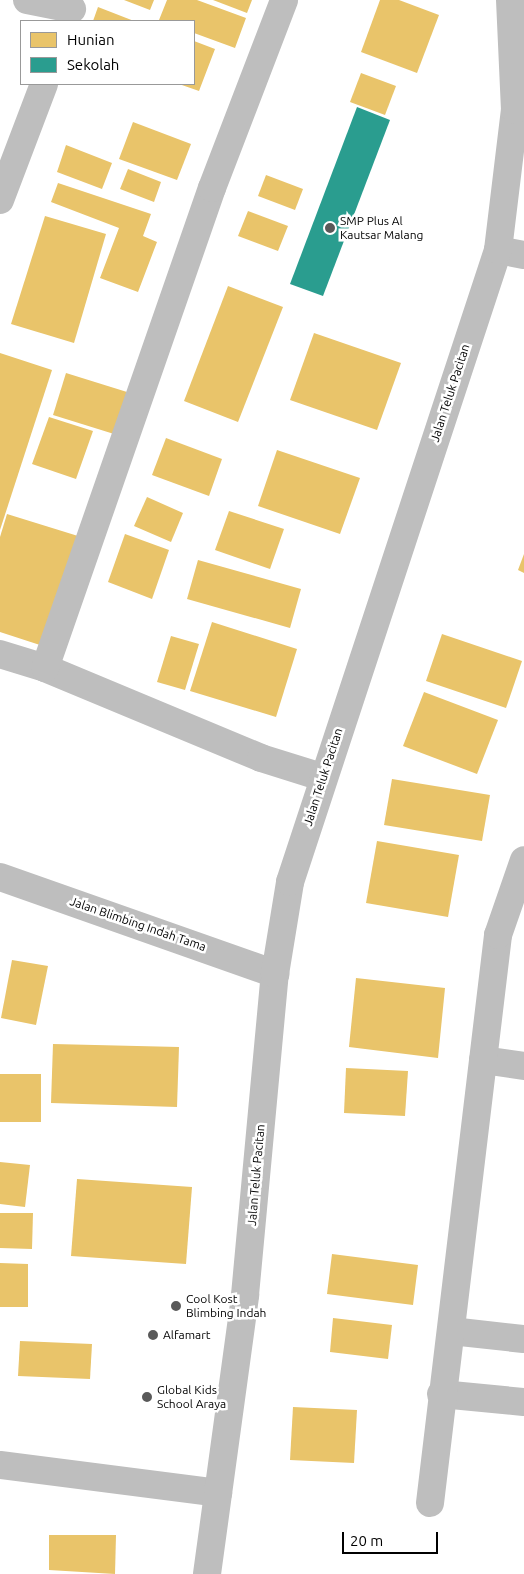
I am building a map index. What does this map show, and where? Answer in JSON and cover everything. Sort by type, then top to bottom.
[{"type":"street","points":[[27,0],[72,10]]},
{"type":"street","points":[[44,668],[212,188],[284,0]]},
{"type":"street","name":"Jalan Teluk Pacitan","points":[[207,1574],[245,1295],[275,974],[290,882],[322,777],[511,252],[516,110],[507,1]]},
{"type":"street","points":[[1,193],[44,85]]},
{"type":"street","points":[[0,654],[44,668],[261,758],[322,777]]},
{"type":"street","points":[[430,1503],[441,1394],[451,1331],[498,935],[524,860]]},
{"type":"street","name":"Jalan Blimbing Indah Tama","points":[[0,877],[275,974]]},
{"type":"street","points":[[483,1060],[524,1066]]},
{"type":"street","points":[[451,1331],[524,1339]]},
{"type":"street","points":[[441,1394],[524,1402]]},
{"type":"street","points":[[0,1465],[218,1494]]},
{"type":"building: Hunian","points":[[124,0],[154,0],[150,10]]},
{"type":"building: Hunian","points":[[167,0],[197,0],[246,18],[235,48],[195,33],[195,20],[159,20]]},
{"type":"building: Hunian","points":[[213,0],[252,0],[247,13]]},
{"type":"building: Hunian","points":[[380,0],[399,0],[439,15],[417,73],[361,52]]},
{"type":"building: Hunian","points":[[98,7],[131,20],[93,20]]},
{"type":"building: Hunian","points":[[195,41],[215,49],[199,91],[182,85],[195,85]]},
{"type":"building: Hunian","points":[[361,73],[396,86],[385,115],[350,102]]},
{"type":"building: Hunian","points":[[133,122],[191,144],[177,180],[119,159]]},
{"type":"building: Hunian","points":[[66,145],[112,163],[102,189],[57,172]]},
{"type":"building: Hunian","points":[[128,169],[161,182],[154,202],[120,189]]},
{"type":"building: Hunian","points":[[266,175],[303,189],[295,210],[258,196]]},
{"type":"building: Hunian","points":[[58,183],[151,214],[143,236],[157,242],[138,292],[100,278],[119,228],[51,202]]},
{"type":"building: Hunian","points":[[248,211],[288,226],[278,251],[238,236]]},
{"type":"building: Hunian","points":[[45,216],[106,234],[74,343],[11,324]]},
{"type":"building: Hunian","points":[[228,286],[283,307],[238,422],[184,401]]},
{"type":"building: Hunian","points":[[314,333],[401,363],[377,430],[290,400]]},
{"type":"building: Hunian","points":[[0,353],[52,370],[0,530]]},
{"type":"building: Hunian","points":[[66,373],[127,392],[114,434],[53,415]]},
{"type":"building: Hunian","points":[[49,417],[93,431],[76,479],[32,464]]},
{"type":"building: Hunian","points":[[166,438],[222,459],[209,496],[152,475]]},
{"type":"building: Hunian","points":[[277,450],[360,478],[340,534],[258,506]]},
{"type":"building: Hunian","points":[[147,497],[183,513],[171,542],[134,526]]},
{"type":"building: Hunian","points":[[229,511],[284,529],[270,569],[215,550]]},
{"type":"building: Hunian","points":[[7,514],[78,536],[43,646],[0,632],[0,537]]},
{"type":"building: Hunian","points":[[125,534],[169,550],[152,599],[108,582]]},
{"type":"building: Hunian","points":[[524,554],[524,573],[518,570]]},
{"type":"building: Hunian","points":[[198,560],[301,589],[290,628],[187,599]]},
{"type":"building: Hunian","points":[[212,622],[297,649],[276,717],[190,691]]},
{"type":"building: Hunian","points":[[442,634],[522,661],[506,708],[426,681]]},
{"type":"building: Hunian","points":[[171,636],[199,644],[185,690],[157,682]]},
{"type":"building: Hunian","points":[[424,692],[498,720],[477,774],[403,746]]},
{"type":"building: Hunian","points":[[392,779],[490,795],[482,841],[384,825]]},
{"type":"building: Hunian","points":[[377,841],[459,855],[448,917],[366,903]]},
{"type":"building: Hunian","points":[[12,960],[48,966],[36,1025],[1,1018]]},
{"type":"building: Hunian","points":[[356,978],[445,988],[438,1058],[349,1047]]},
{"type":"building: Hunian","points":[[53,1044],[179,1047],[177,1107],[51,1103]]},
{"type":"building: Hunian","points":[[346,1068],[408,1071],[405,1116],[344,1113]]},
{"type":"building: Hunian","points":[[0,1074],[41,1074],[41,1122],[0,1122]]},
{"type":"building: Hunian","points":[[0,1162],[30,1165],[25,1207],[0,1204]]},
{"type":"building: Hunian","points":[[77,1179],[192,1187],[186,1264],[71,1256]]},
{"type":"building: Hunian","points":[[0,1213],[33,1213],[32,1249],[0,1248]]},
{"type":"building: Hunian","points":[[332,1254],[418,1265],[413,1305],[327,1294]]},
{"type":"building: Hunian","points":[[0,1263],[28,1264],[28,1307],[0,1307]]},
{"type":"building: Hunian","points":[[333,1318],[392,1325],[388,1359],[330,1352]]},
{"type":"building: Hunian","points":[[20,1341],[92,1344],[90,1379],[18,1376]]},
{"type":"building: Hunian","points":[[293,1407],[357,1410],[354,1463],[290,1460]]},
{"type":"building: Hunian","points":[[49,1535],[116,1535],[115,1574],[49,1570]]},
{"type":"building: Sekolah","name":"SMP Plus Al Kautsar Malang","points":[[357,107],[390,120],[323,296],[290,284]]},
{"type":"place","name":"SMP Plus Al Kautsar Malang","points":[[330,228]]},
{"type":"place","name":"Cool Kost Blimbing Indah","points":[[176,1306]]},
{"type":"place","name":"Alfamart","points":[[153,1335]]},
{"type":"place","name":"Global Kids School Araya","points":[[147,1397]]}]
